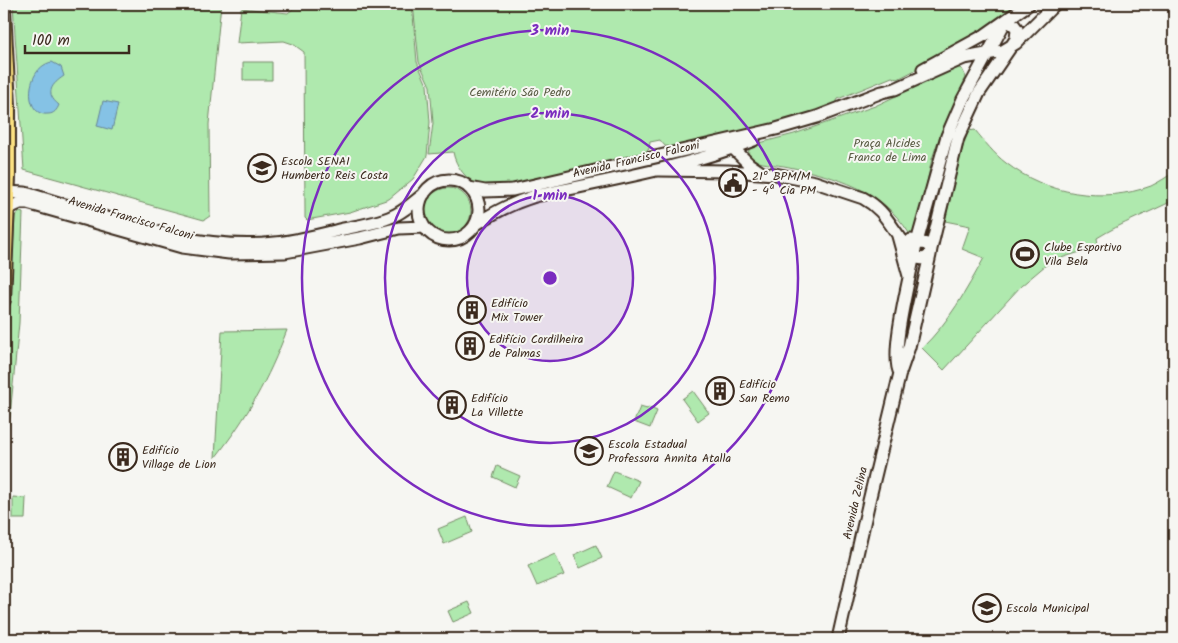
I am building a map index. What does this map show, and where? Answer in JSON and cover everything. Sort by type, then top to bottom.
[{"type":"main road","name":"Avenida Francisco Falconi","points":[[882,92],[898,81],[976,40],[1006,22],[1029,4]]},
{"type":"main road","name":"Avenida Francisco Falconi","points":[[469,188],[485,191],[513,190],[686,151],[818,117],[914,81],[958,61],[978,54],[1004,51],[1055,4]]},
{"type":"main road","points":[[4,10],[9,106],[6,192],[9,208],[4,300]]},
{"type":"main road","points":[[900,373],[897,369],[897,344],[916,242],[947,136],[987,53],[1006,22],[1014,25],[1017,29],[1016,39],[1010,47]]},
{"type":"main road","name":"Avenida Zelina","points":[[838,639],[900,373],[909,345],[958,138],[978,93],[1010,47]]},
{"type":"main road","points":[[958,61],[970,67],[976,75]]},
{"type":"main road","name":"Avenida Francisco Falconi","points":[[475,225],[516,201],[659,170],[734,148],[776,129]]},
{"type":"main road","points":[[728,171],[737,168],[743,158],[747,142]]},
{"type":"main road","points":[[719,143],[727,143],[762,173]]},
{"type":"main road","points":[[686,151],[662,160],[659,164],[659,170],[762,173],[815,182],[863,198],[884,214],[896,232],[917,258],[926,258],[930,252],[925,243],[916,242],[896,232]]},
{"type":"main road","points":[[442,181],[457,181],[469,188],[478,205],[475,225],[464,236],[450,240],[435,237],[424,227],[419,211],[424,194],[435,184],[442,181]]},
{"type":"main road","name":"Avenida Francisco Falconi","points":[[6,192],[24,193],[173,236],[242,244],[295,240],[395,216],[424,194]]},
{"type":"main road","name":"Avenida Francisco Falconi","points":[[9,208],[20,203],[27,203],[182,247],[229,253],[285,252],[360,238],[399,228],[424,227]]},
{"type":"main road","points":[[896,232],[909,278]]},
{"type":"green space","points":[[13,4],[221,4],[209,124],[210,216],[204,220],[24,170]]},
{"type":"green space","points":[[294,4],[412,4],[417,62],[427,85],[430,122],[427,156],[413,179],[389,199],[350,212],[307,220],[305,218],[304,52],[293,44],[284,41],[237,43],[241,8],[288,13],[294,8]]},
{"type":"green space","name":"Cemitério São Pedro","points":[[413,4],[1022,4],[977,34],[914,71],[898,79],[892,77],[838,99],[835,105],[786,120],[673,147],[665,146],[660,140],[650,142],[649,149],[643,154],[497,188],[489,188],[476,184],[467,177],[459,167],[453,152],[429,154],[433,123],[430,86],[419,62]]},
{"type":"green space","points":[[243,62],[272,62],[272,80],[243,80]]},
{"type":"green space","name":"Praça Alcides Franco de Lima","points":[[957,67],[962,69],[966,77],[940,135],[932,159],[916,232],[913,234],[909,233],[898,218],[885,206],[871,195],[856,187],[824,175],[762,163],[748,157],[749,149],[752,145],[794,134],[875,106]]},
{"type":"green space","name":"Clube Esportivo Vila Bela","points":[[975,130],[1006,163],[1022,174],[1057,189],[1095,195],[1114,194],[1151,186],[1174,172],[1174,200],[1097,238],[1098,246],[1058,259],[1046,265],[1021,286],[944,370],[922,348],[949,317],[984,258],[962,249],[970,226],[945,221],[968,131]]},
{"type":"green space","points":[[448,188],[461,192],[467,198],[471,211],[467,224],[461,230],[448,234],[435,230],[429,224],[425,211],[429,198],[435,192]]},
{"type":"green space","points":[[20,212],[23,213],[19,323],[4,459],[4,412],[15,216]]},
{"type":"green space","points":[[287,330],[256,397],[238,427],[215,458],[222,331]]},
{"type":"green space","points":[[693,391],[709,413],[698,421],[682,399]]},
{"type":"green space","points":[[640,407],[647,409],[648,407],[657,411],[650,428],[634,422]]},
{"type":"green space","points":[[497,466],[520,476],[515,487],[493,477]]},
{"type":"green space","points":[[614,471],[639,481],[631,498],[607,487]]},
{"type":"green space","points":[[13,497],[26,498],[25,519],[13,519]]},
{"type":"green space","points":[[467,517],[472,532],[444,544],[438,529]]},
{"type":"green space","points":[[596,545],[602,558],[580,568],[574,555]]},
{"type":"green space","points":[[555,554],[564,575],[537,586],[528,566]]},
{"type":"green space","points":[[469,602],[474,613],[453,622],[448,611]]},
{"type":"water","points":[[52,62],[61,67],[64,76],[51,89],[54,101],[59,105],[52,113],[40,113],[34,108],[31,100],[32,81],[36,73],[43,66]]},
{"type":"water","points":[[103,101],[118,104],[112,130],[97,126]]},
{"type":"place","name":"Escola SENAI Humberto Reis Costa","points":[[262,168]]},
{"type":"place","name":"21º BPM/M - 4ª Cia PM","points":[[733,183]]},
{"type":"place","name":"Clube Esportivo Vila Bela","points":[[1025,254]]},
{"type":"place","name":"Edifício Mix Tower","points":[[472,310]]},
{"type":"place","name":"Edifício Cordilheira de Palmas","points":[[470,346]]},
{"type":"place","name":"Edifício San Remo","points":[[720,391]]},
{"type":"place","name":"Edifício La Villette","points":[[452,405]]},
{"type":"place","name":"Escola Estadual Professora Annita Atalla","points":[[589,451]]},
{"type":"place","name":"Edifício Village de Lion","points":[[123,457]]},
{"type":"place","name":"Escola Municipal","points":[[987,608]]}]
